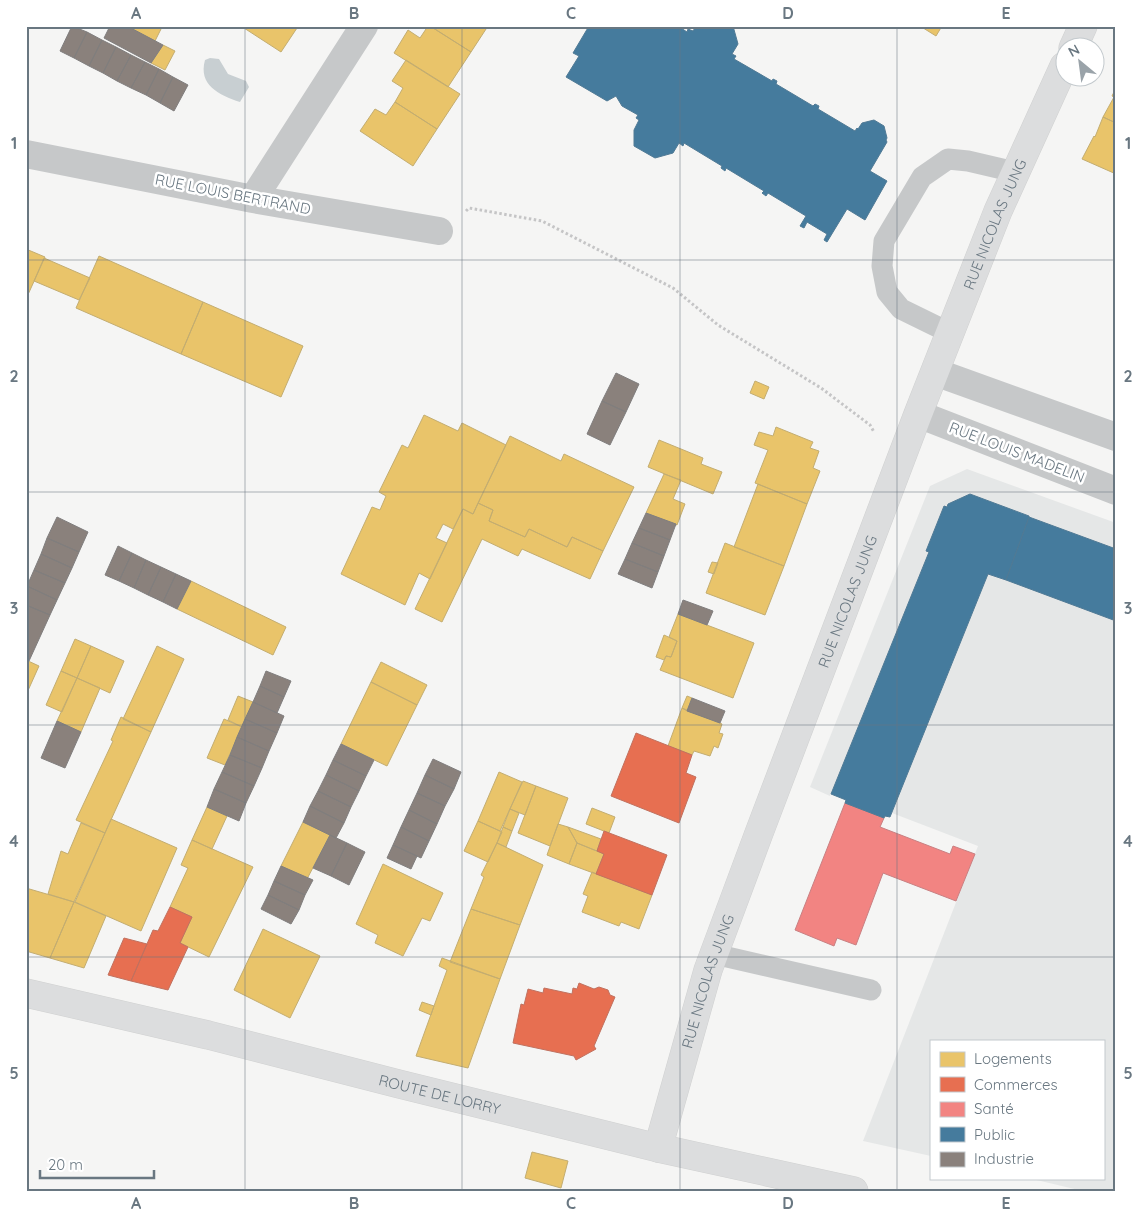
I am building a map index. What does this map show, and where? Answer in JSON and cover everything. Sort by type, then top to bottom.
[{"type":"main road","points":[[1078,38],[1083,26]]},
{"type":"main road","name":"RUE NICOLAS JUNG","points":[[658,1148],[708,970],[950,332],[1015,172],[1054,88]]},
{"type":"main road","name":"ROUTE DE LORRY","points":[[26,993],[208,1035],[389,1082],[658,1148],[854,1191]]},
{"type":"street","points":[[253,199],[364,26]]},
{"type":"street","name":"RUE LOUIS BERTRAND","points":[[26,154],[253,199],[440,230]]},
{"type":"street","points":[[935,372],[1116,437]]},
{"type":"street","name":"RUE LOUIS MADELIN","points":[[918,414],[1116,491]]},
{"type":"lane","points":[[950,332],[902,309],[887,292],[882,266],[884,241],[922,177],[948,159],[968,160],[1015,172]]},
{"type":"lane","points":[[714,954],[871,990]]},
{"type":"path","points":[[440,230],[469,208],[542,221],[673,288],[718,325],[821,388],[870,425],[894,478]]},
{"type":"shaded area","points":[[210,58],[219,59],[228,74],[246,81],[249,87],[240,102],[218,92],[207,82],[204,69],[205,60]]},
{"type":"shaded area","points":[[967,469],[1116,523],[1116,1191],[1083,1191],[1036,1180],[1104,1180],[1104,1040],[930,1040],[930,1156],[863,1141],[978,846],[892,813],[890,817],[885,816],[884,818],[845,803],[846,800],[831,794],[830,796],[810,787],[930,486]]},
{"type":"building: Logements","points":[[131,26],[162,27],[155,41],[130,28]]},
{"type":"building: Logements","points":[[246,26],[294,26],[297,28],[281,52],[244,28]]},
{"type":"building: Logements","points":[[428,26],[471,52],[448,87],[394,53],[408,30],[420,38]]},
{"type":"building: Logements","points":[[430,26],[488,26],[471,52]]},
{"type":"building: Logements","points":[[920,26],[942,26],[936,36]]},
{"type":"building: Logements","points":[[163,45],[175,51],[165,70],[151,63]]},
{"type":"building: Logements","points":[[406,60],[460,94],[437,129],[395,102],[403,88],[392,81]]},
{"type":"building: Logements","points":[[1116,88],[1116,123],[1103,117],[1114,97],[1112,96]]},
{"type":"building: Logements","points":[[395,102],[437,129],[413,166],[360,131],[375,109],[386,115]]},
{"type":"building: Logements","points":[[1103,117],[1116,123],[1116,174],[1082,159],[1095,137]]},
{"type":"building: Logements","points":[[26,249],[45,257],[26,299]]},
{"type":"building: Logements","points":[[99,256],[203,302],[181,354],[76,308]]},
{"type":"building: Logements","points":[[44,258],[90,278],[79,300],[34,281]]},
{"type":"building: Logements","points":[[203,302],[303,346],[281,397],[181,354]]},
{"type":"building: Logements","points":[[755,381],[769,387],[764,399],[750,393]]},
{"type":"building: Logements","points":[[424,415],[458,431],[462,423],[506,445],[473,514],[463,509],[453,529],[443,524],[436,538],[447,543],[430,579],[419,573],[405,605],[341,574],[372,507],[380,510],[386,496],[379,492],[402,445],[408,448]]},
{"type":"building: Logements","points":[[776,427],[813,442],[810,448],[819,451],[813,468],[820,471],[807,504],[755,483],[768,450],[754,445],[759,432],[773,436]]},
{"type":"building: Logements","points":[[510,436],[561,461],[564,454],[634,487],[603,551],[572,537],[567,547],[529,529],[525,537],[489,521],[493,510],[478,503]]},
{"type":"building: Logements","points":[[659,440],[703,458],[701,464],[722,472],[713,494],[648,467]]},
{"type":"building: Logements","points":[[664,474],[681,480],[673,499],[685,504],[677,525],[646,513]]},
{"type":"building: Logements","points":[[758,484],[807,504],[784,566],[734,547]]},
{"type":"building: Logements","points":[[478,503],[493,510],[489,521],[525,537],[529,529],[567,547],[572,537],[603,551],[590,579],[522,549],[518,556],[482,539],[442,622],[415,609],[463,509],[473,514]]},
{"type":"building: Logements","points":[[725,543],[784,566],[765,615],[706,593]]},
{"type":"building: Logements","points":[[712,562],[718,563],[714,574],[708,572]]},
{"type":"building: Logements","points":[[191,581],[286,627],[273,655],[177,609]]},
{"type":"building: Logements","points":[[678,614],[754,643],[733,698],[660,670],[666,656],[671,657],[677,641],[669,637]]},
{"type":"building: Logements","points":[[664,635],[677,641],[671,657],[666,656],[664,660],[656,657]]},
{"type":"building: Logements","points":[[75,639],[91,646],[77,678],[61,671]]},
{"type":"building: Logements","points":[[91,646],[124,661],[110,693],[77,678]]},
{"type":"building: Logements","points":[[157,646],[184,659],[151,732],[123,719]]},
{"type":"building: Logements","points":[[26,660],[39,666],[26,695]]},
{"type":"building: Logements","points":[[381,662],[427,685],[417,705],[371,682]]},
{"type":"building: Logements","points":[[61,671],[77,678],[62,712],[46,705]]},
{"type":"building: Logements","points":[[77,678],[100,688],[81,732],[57,721]]},
{"type":"building: Logements","points":[[371,682],[417,705],[387,766],[341,744]]},
{"type":"building: Logements","points":[[238,696],[253,702],[242,727],[228,720]]},
{"type":"building: Logements","points":[[687,696],[692,698],[687,711],[682,708]]},
{"type":"building: Logements","points":[[682,708],[722,724],[719,733],[723,734],[718,748],[714,746],[710,756],[694,751],[692,755],[668,746]]},
{"type":"building: Logements","points":[[121,717],[151,732],[105,833],[76,820],[113,741],[111,740]]},
{"type":"building: Logements","points":[[224,719],[242,727],[225,765],[207,758]]},
{"type":"building: Logements","points":[[499,772],[522,782],[500,831],[478,821]]},
{"type":"building: Logements","points":[[523,781],[536,786],[525,815],[510,809]]},
{"type":"building: Logements","points":[[536,786],[568,798],[550,846],[518,833]]},
{"type":"building: Logements","points":[[207,807],[227,816],[212,849],[192,840]]},
{"type":"building: Logements","points":[[592,808],[615,817],[609,833],[586,824]]},
{"type":"building: Logements","points":[[510,809],[519,813],[512,831],[503,827]]},
{"type":"building: Logements","points":[[111,819],[177,848],[141,931],[75,902]]},
{"type":"building: Logements","points":[[478,821],[502,832],[488,862],[464,851]]},
{"type":"building: Logements","points":[[303,822],[330,835],[307,879],[281,866]]},
{"type":"building: Logements","points":[[81,823],[105,833],[74,902],[48,894],[61,851],[68,854]]},
{"type":"building: Logements","points":[[558,824],[568,827],[577,843],[569,864],[547,855]]},
{"type":"building: Logements","points":[[503,827],[512,831],[506,847],[497,843]]},
{"type":"building: Logements","points":[[568,827],[601,839],[597,851],[577,843]]},
{"type":"building: Logements","points":[[192,840],[253,867],[209,957],[180,943],[192,917],[170,907],[188,868],[181,865]]},
{"type":"building: Logements","points":[[497,843],[543,865],[520,925],[471,909],[484,877],[481,875]]},
{"type":"building: Logements","points":[[577,843],[604,854],[596,874],[569,864]]},
{"type":"building: Logements","points":[[383,864],[443,893],[430,921],[422,918],[403,956],[375,943],[378,935],[356,924]]},
{"type":"building: Logements","points":[[592,872],[652,895],[639,929],[621,922],[619,926],[582,912],[588,896],[583,894]]},
{"type":"building: Logements","points":[[26,888],[74,902],[50,958],[26,951]]},
{"type":"building: Logements","points":[[74,902],[106,916],[84,968],[50,958]]},
{"type":"building: Logements","points":[[471,909],[520,925],[500,979],[450,962]]},
{"type":"building: Logements","points":[[263,929],[320,956],[290,1018],[234,990]]},
{"type":"building: Logements","points":[[442,958],[500,979],[468,1068],[416,1056],[447,970],[439,966]]},
{"type":"building: Logements","points":[[422,1002],[434,1006],[431,1015],[419,1010]]},
{"type":"building: Logements","points":[[532,1152],[568,1161],[561,1188],[525,1178]]},
{"type":"building: Commerces","points":[[636,733],[692,755],[686,773],[696,777],[679,823],[611,796]]},
{"type":"building: Commerces","points":[[604,831],[667,855],[652,895],[596,874],[604,854],[597,851]]},
{"type":"building: Commerces","points":[[170,907],[192,917],[180,943],[188,947],[168,990],[131,981],[153,930],[158,931]]},
{"type":"building: Commerces","points":[[124,938],[147,944],[131,981],[108,975]]},
{"type":"building: Commerces","points":[[579,983],[594,989],[599,987],[608,990],[610,995],[615,997],[594,1046],[596,1049],[576,1060],[574,1056],[513,1043],[521,1004],[524,1005],[528,989],[543,993],[544,988],[572,994],[573,988],[577,989]]},
{"type":"building: Santé","points":[[845,803],[884,818],[880,827],[950,854],[953,846],[975,854],[956,901],[883,873],[856,945],[837,938],[834,946],[795,930]]},
{"type":"building: Public","points":[[589,26],[678,26],[687,32],[688,29],[693,31],[696,26],[733,26],[738,44],[732,54],[736,56],[734,59],[772,81],[773,79],[777,81],[776,84],[813,106],[815,104],[819,106],[818,109],[855,131],[862,123],[874,120],[884,126],[887,142],[870,171],[887,181],[865,220],[847,209],[827,242],[824,240],[827,234],[807,222],[804,228],[800,226],[806,216],[768,193],[766,196],[762,193],[764,191],[726,168],[725,171],[721,168],[722,166],[684,143],[683,146],[679,143],[673,153],[655,158],[634,146],[634,130],[639,120],[636,118],[638,115],[622,106],[616,96],[607,101],[566,77],[579,56],[573,53]]},
{"type":"building: Public","points":[[970,494],[1029,517],[1006,580],[988,574],[890,817],[885,816],[884,818],[845,803],[846,800],[831,794],[929,552],[926,551],[944,506],[947,507],[948,504]]},
{"type":"building: Public","points":[[1029,517],[1116,549],[1116,621],[1006,580]]},
{"type":"building: Industrie","points":[[72,26],[87,32],[74,58],[60,51]]},
{"type":"building: Industrie","points":[[110,26],[127,26],[163,45],[151,63],[104,38]]},
{"type":"building: Industrie","points":[[87,32],[102,40],[89,66],[74,58]]},
{"type":"building: Industrie","points":[[102,40],[116,47],[103,73],[89,66]]},
{"type":"building: Industrie","points":[[116,47],[131,55],[117,81],[103,73]]},
{"type":"building: Industrie","points":[[131,55],[145,62],[131,88],[117,81]]},
{"type":"building: Industrie","points":[[145,62],[159,69],[146,95],[131,88]]},
{"type":"building: Industrie","points":[[159,69],[173,77],[160,103],[146,95]]},
{"type":"building: Industrie","points":[[173,77],[188,85],[174,111],[160,103]]},
{"type":"building: Industrie","points":[[616,373],[639,384],[626,412],[602,401]]},
{"type":"building: Industrie","points":[[602,401],[626,412],[610,445],[587,434]]},
{"type":"building: Industrie","points":[[646,513],[676,524],[670,540],[639,528]]},
{"type":"building: Industrie","points":[[57,517],[88,532],[79,552],[47,538]]},
{"type":"building: Industrie","points":[[639,528],[670,540],[664,556],[632,543]]},
{"type":"building: Industrie","points":[[47,538],[79,552],[72,568],[41,554]]},
{"type":"building: Industrie","points":[[632,543],[664,556],[658,572],[625,559]]},
{"type":"building: Industrie","points":[[118,546],[132,553],[119,581],[105,575]]},
{"type":"building: Industrie","points":[[132,553],[146,560],[134,588],[119,581]]},
{"type":"building: Industrie","points":[[41,554],[72,568],[65,583],[34,570]]},
{"type":"building: Industrie","points":[[625,559],[658,572],[652,588],[618,574]]},
{"type":"building: Industrie","points":[[146,560],[161,567],[148,595],[134,588]]},
{"type":"building: Industrie","points":[[161,567],[176,574],[163,602],[148,595]]},
{"type":"building: Industrie","points":[[34,570],[65,583],[57,600],[27,586]]},
{"type":"building: Industrie","points":[[176,574],[191,581],[177,609],[163,602]]},
{"type":"building: Industrie","points":[[27,586],[57,600],[50,615],[26,605]]},
{"type":"building: Industrie","points":[[683,600],[713,611],[707,625],[678,614]]},
{"type":"building: Industrie","points":[[26,605],[50,615],[29,661],[26,660]]},
{"type":"building: Industrie","points":[[266,671],[291,681],[284,697],[260,686]]},
{"type":"building: Industrie","points":[[260,686],[284,697],[277,713],[253,702]]},
{"type":"building: Industrie","points":[[692,698],[725,711],[720,723],[687,711]]},
{"type":"building: Industrie","points":[[253,702],[284,716],[277,733],[245,719]]},
{"type":"building: Industrie","points":[[245,719],[277,733],[269,751],[237,737]]},
{"type":"building: Industrie","points":[[57,721],[81,732],[65,768],[41,758]]},
{"type":"building: Industrie","points":[[237,737],[269,751],[262,768],[230,755]]},
{"type":"building: Industrie","points":[[341,744],[374,760],[366,776],[333,760]]},
{"type":"building: Industrie","points":[[230,755],[262,768],[254,786],[222,772]]},
{"type":"building: Industrie","points":[[433,759],[461,772],[454,789],[425,775]]},
{"type":"building: Industrie","points":[[333,760],[366,776],[359,791],[326,775]]},
{"type":"building: Industrie","points":[[222,772],[254,786],[246,803],[214,789]]},
{"type":"building: Industrie","points":[[326,775],[359,791],[351,807],[318,791]]},
{"type":"building: Industrie","points":[[425,775],[454,789],[445,806],[417,793]]},
{"type":"building: Industrie","points":[[214,789],[246,803],[239,821],[207,807]]},
{"type":"building: Industrie","points":[[318,791],[351,807],[344,823],[310,806]]},
{"type":"building: Industrie","points":[[417,793],[445,806],[437,824],[409,810]]},
{"type":"building: Industrie","points":[[310,806],[344,823],[336,838],[303,822]]},
{"type":"building: Industrie","points":[[409,810],[437,824],[429,841],[401,827]]},
{"type":"building: Industrie","points":[[401,827],[429,841],[421,858],[393,845]]},
{"type":"building: Industrie","points":[[330,835],[347,843],[331,876],[313,868]]},
{"type":"building: Industrie","points":[[347,843],[365,852],[349,885],[331,876]]},
{"type":"building: Industrie","points":[[393,845],[417,856],[411,869],[387,858]]},
{"type":"building: Industrie","points":[[281,866],[313,880],[305,895],[274,881]]},
{"type":"building: Industrie","points":[[274,881],[305,895],[299,910],[268,895]]},
{"type":"building: Industrie","points":[[268,895],[299,910],[291,924],[261,909]]}]
